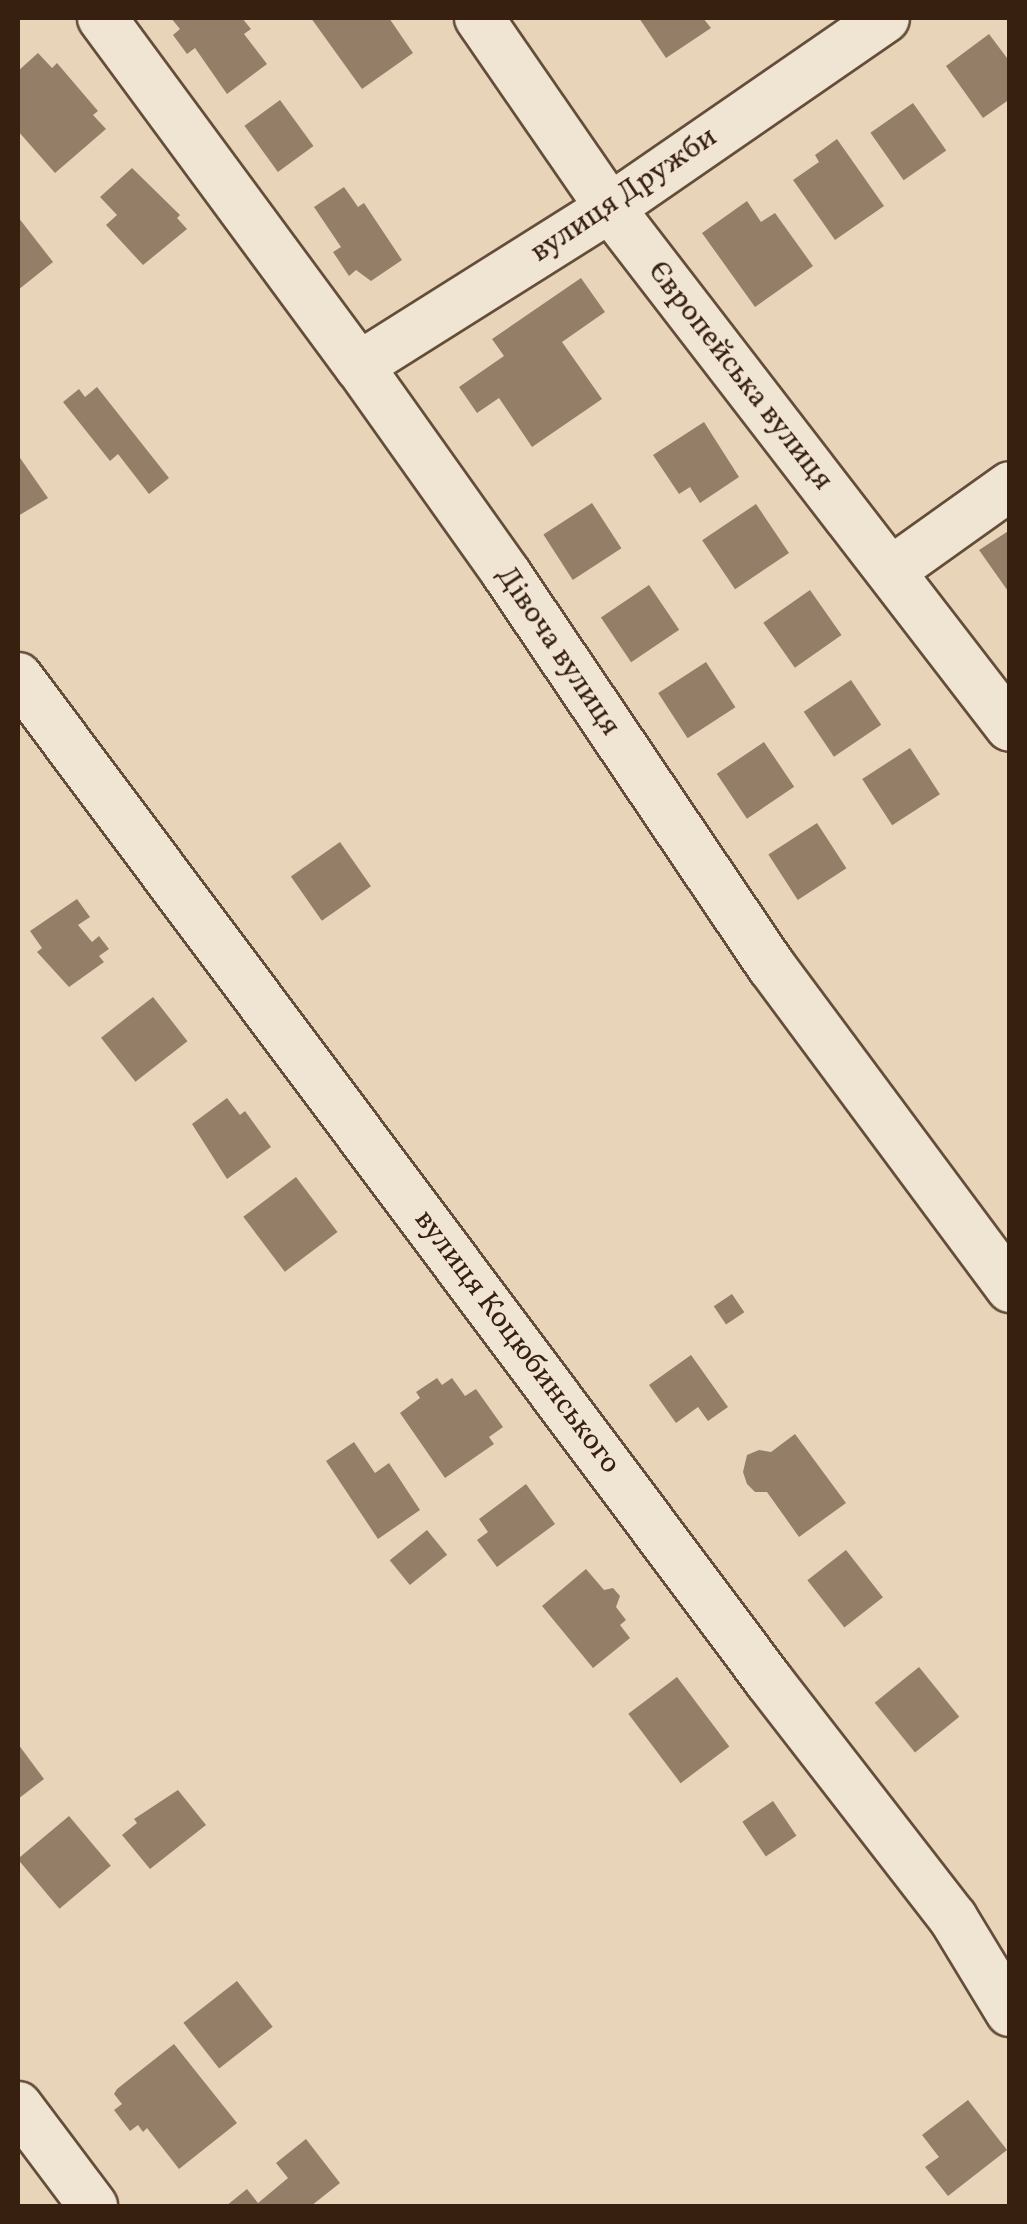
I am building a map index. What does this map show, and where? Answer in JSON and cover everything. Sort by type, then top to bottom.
[{"type":"street","name":"Дівоча вулиця","points":[[102,18],[359,366],[506,574],[772,967],[1010,1288]]},
{"type":"street","name":"Європейська вулиця","points":[[479,18],[610,208],[1010,727]]},
{"type":"street","name":"вулиця Дружби","points":[[359,366],[610,208],[885,18]]},
{"type":"street","points":[[891,571],[1010,486]]},
{"type":"street","name":"вулиця Коцюбинського","points":[[23,698],[953,1918],[1010,2012]]},
{"type":"street","points":[[18,2106],[93,2206]]},
{"type":"building","points":[[171,18],[242,18],[251,29],[244,34],[267,64],[227,94],[195,48],[187,54],[173,35],[180,29]]},
{"type":"building","points":[[311,18],[389,18],[413,53],[362,89]]},
{"type":"building","points":[[639,18],[703,18],[711,28],[666,58]]},
{"type":"building","points":[[989,34],[1010,62],[1010,99],[983,118],[946,66]]},
{"type":"building","points":[[38,53],[52,68],[57,63],[98,111],[93,115],[106,129],[55,173],[18,131],[18,71]]},
{"type":"building","points":[[280,100],[314,146],[278,172],[244,126]]},
{"type":"building","points":[[913,103],[946,151],[904,180],[870,133]]},
{"type":"building","points":[[837,139],[884,206],[835,240],[793,180],[819,162],[815,155]]},
{"type":"building","points":[[132,168],[180,215],[177,218],[187,229],[143,265],[106,225],[117,215],[100,197]]},
{"type":"building","points":[[344,187],[358,207],[364,203],[402,260],[371,281],[356,270],[349,276],[333,252],[341,247],[314,207]]},
{"type":"building","points":[[747,201],[761,222],[775,213],[813,266],[755,307],[702,233]]},
{"type":"building","points":[[18,217],[53,262],[18,290]]},
{"type":"building","points":[[581,278],[605,312],[562,342],[602,399],[532,447],[499,398],[477,413],[459,387],[504,356],[492,339]]},
{"type":"building","points":[[97,387],[169,478],[149,494],[118,454],[110,461],[63,402],[79,389],[85,397]]},
{"type":"building","points":[[704,422],[739,477],[700,503],[690,487],[679,494],[653,455]]},
{"type":"building","points":[[18,455],[48,498],[18,516]]},
{"type":"building","points":[[592,503],[621,548],[573,580],[543,535]]},
{"type":"building","points":[[756,504],[789,553],[735,589],[702,540]]},
{"type":"building","points":[[1010,530],[1010,594],[979,550]]},
{"type":"building","points":[[649,585],[679,630],[631,662],[601,617]]},
{"type":"building","points":[[810,590],[842,635],[795,668],[763,623]]},
{"type":"building","points":[[706,662],[735,707],[688,738],[658,693]]},
{"type":"building","points":[[851,680],[881,725],[834,757],[804,712]]},
{"type":"building","points":[[764,742],[794,787],[747,819],[717,774]]},
{"type":"building","points":[[910,748],[940,794],[892,825],[862,779]]},
{"type":"building","points":[[817,823],[846,868],[798,900],[768,855]]},
{"type":"building","points":[[340,842],[371,886],[322,921],[291,876]]},
{"type":"building","points":[[77,899],[90,917],[78,925],[92,942],[99,936],[109,949],[99,956],[104,962],[69,987],[37,952],[42,948],[30,931]]},
{"type":"building","points":[[153,997],[187,1041],[135,1082],[101,1038]]},
{"type":"building","points":[[227,1098],[240,1115],[245,1111],[271,1147],[227,1179],[192,1124]]},
{"type":"building","points":[[296,1177],[338,1232],[285,1272],[243,1217]]},
{"type":"building","points":[[732,1294],[744,1312],[726,1325],[714,1306]]},
{"type":"building","points":[[691,1355],[728,1407],[708,1421],[698,1407],[676,1423],[649,1385]]},
{"type":"building","points":[[437,1378],[442,1385],[452,1378],[465,1396],[476,1389],[503,1427],[489,1437],[494,1444],[445,1478],[400,1413],[420,1398],[416,1392]]},
{"type":"building","points":[[795,1434],[846,1503],[799,1537],[767,1492],[755,1492],[743,1472],[747,1455],[759,1450],[771,1452]]},
{"type":"building","points":[[354,1442],[375,1473],[389,1463],[420,1510],[378,1539],[326,1461]]},
{"type":"building","points":[[526,1484],[555,1524],[497,1567],[477,1540],[488,1532],[479,1519]]},
{"type":"building","points":[[427,1530],[447,1555],[410,1585],[390,1560]]},
{"type":"building","points":[[846,1550],[883,1597],[844,1627],[807,1580]]},
{"type":"building","points":[[586,1569],[604,1590],[613,1588],[620,1596],[616,1607],[626,1620],[620,1625],[630,1638],[593,1668],[542,1606]]},
{"type":"building","points":[[919,1667],[959,1717],[915,1753],[875,1703]]},
{"type":"building","points":[[677,1677],[729,1746],[681,1783],[628,1714]]},
{"type":"building","points":[[18,1744],[44,1779],[18,1799]]},
{"type":"building","points":[[178,1790],[206,1825],[150,1869],[122,1835],[137,1823],[134,1819]]},
{"type":"building","points":[[773,1801],[796,1836],[766,1857],[742,1822]]},
{"type":"building","points":[[69,1816],[111,1866],[59,1909],[18,1859]]},
{"type":"building","points":[[237,1981],[273,2027],[219,2069],[183,2023]]},
{"type":"building","points":[[174,2044],[237,2123],[179,2169],[147,2128],[143,2132],[138,2125],[130,2131],[114,2110],[122,2104],[114,2094],[117,2089]]},
{"type":"building","points":[[968,2100],[1007,2150],[948,2196],[925,2167],[939,2157],[922,2135]]},
{"type":"building","points":[[306,2139],[340,2183],[311,2206],[226,2206],[247,2189],[258,2203],[288,2178],[276,2163]]}]
